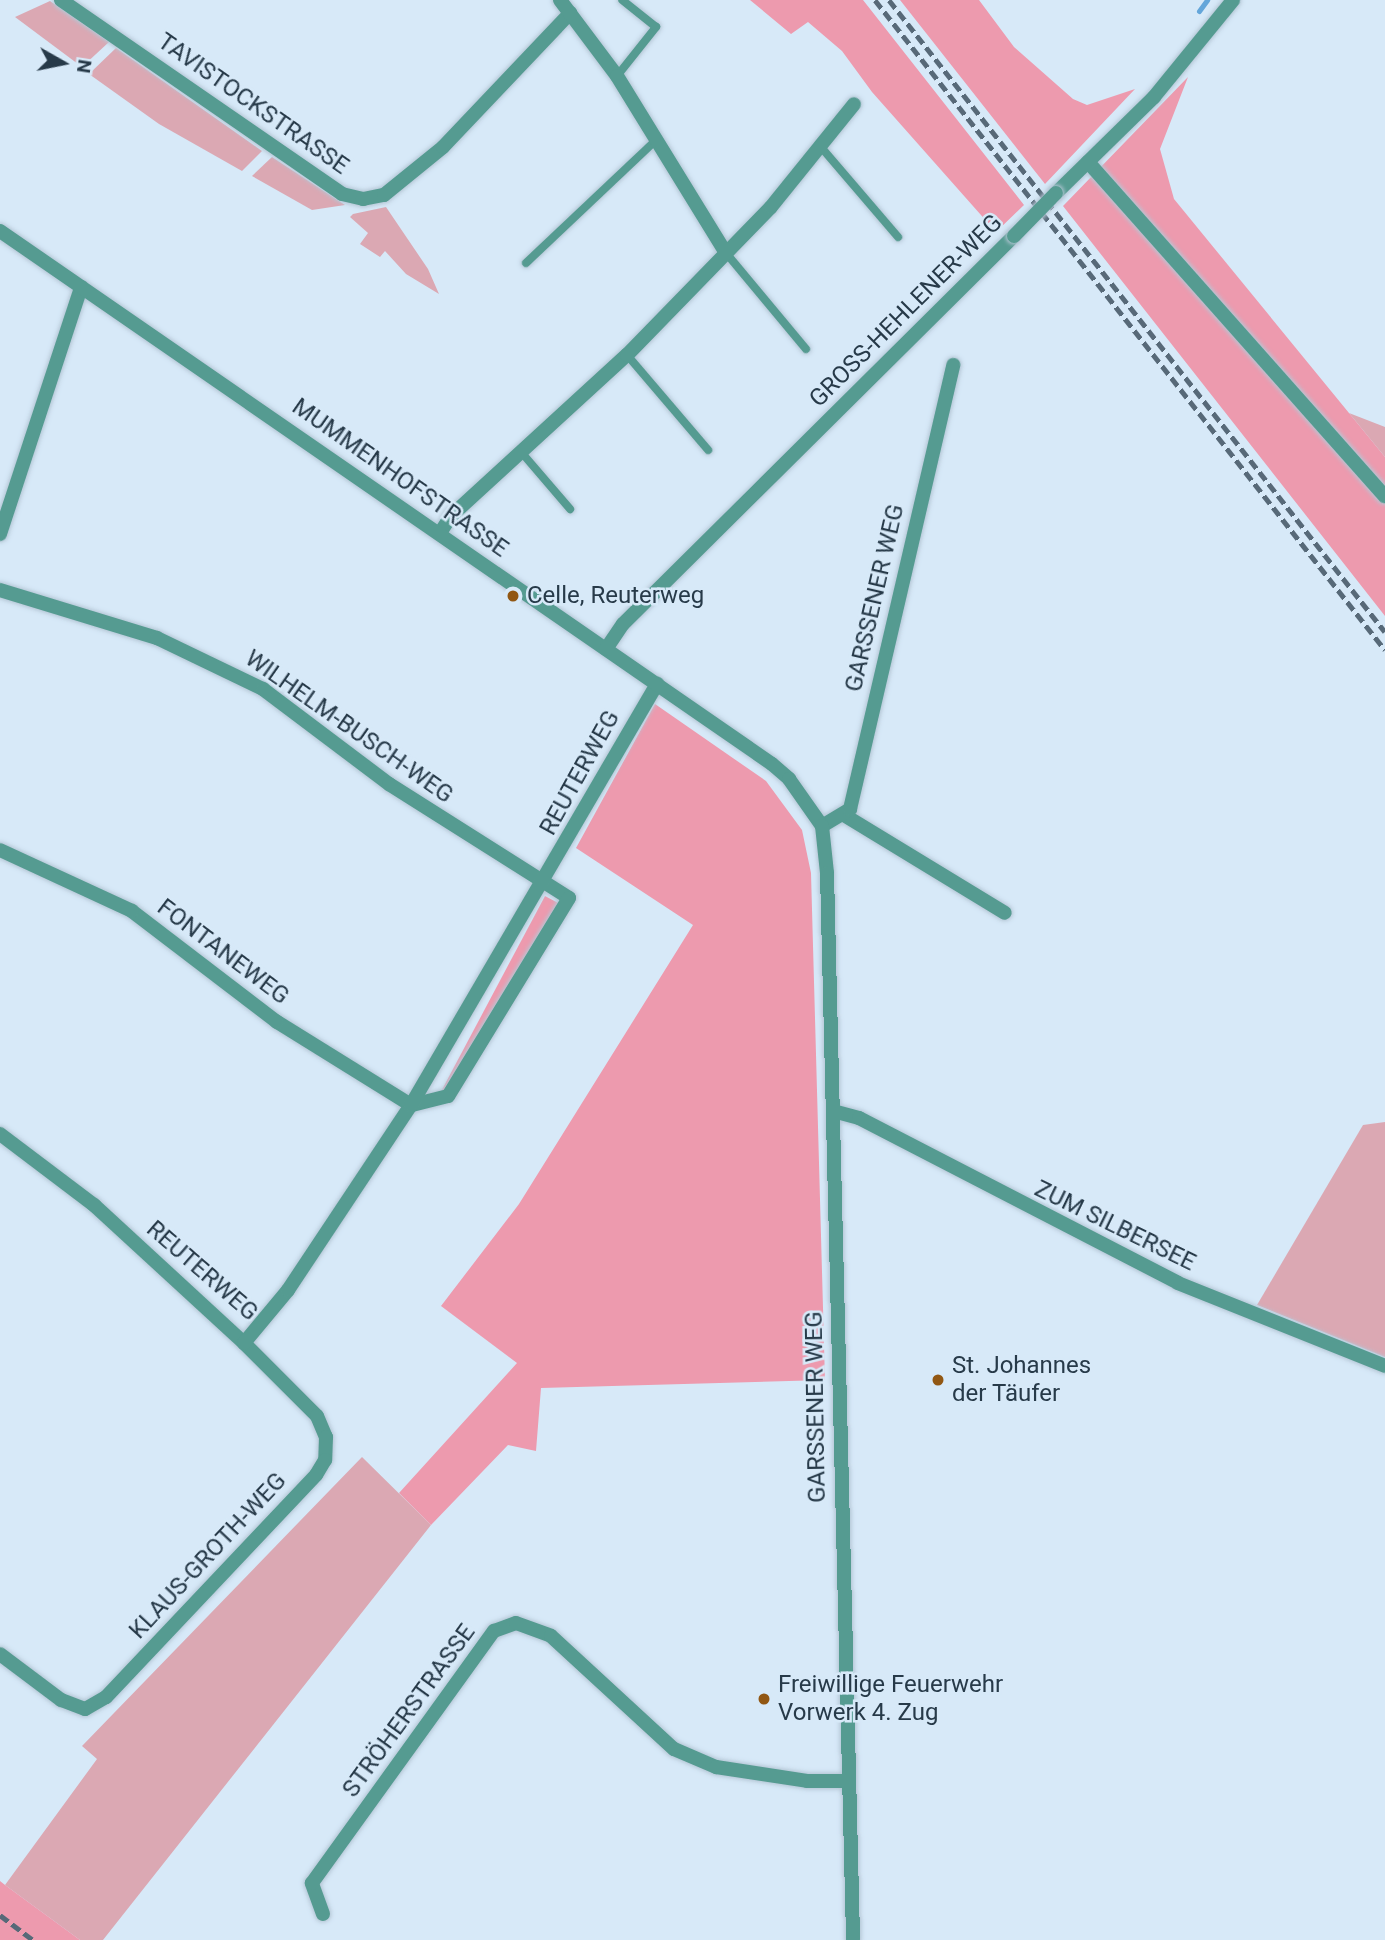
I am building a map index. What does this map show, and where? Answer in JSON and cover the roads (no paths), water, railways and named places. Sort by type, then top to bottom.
[{"type":"street","name":"TAVISTOCKSTRASSE","points":[[61,0],[342,194],[363,199],[384,195],[443,147],[570,13]]},
{"type":"street","points":[[560,0],[617,76],[726,253]]},
{"type":"street","name":"GROSS-HEHLENER-WEG","points":[[606,649],[623,624],[1181,68],[1233,0]]},
{"type":"street","points":[[440,533],[451,516],[627,355],[726,253],[854,104]]},
{"type":"street","points":[[1088,162],[1385,496]]},
{"type":"street","name":"MUMMENHOFSTRASSE","points":[[0,231],[440,533],[780,771],[822,825]]},
{"type":"street","points":[[0,534],[81,287]]},
{"type":"street","name":"GARSSENER WEG","points":[[844,815],[849,809],[953,365]]},
{"type":"street","name":"WILHELM-BUSCH-WEG","points":[[0,590],[113,621],[243,678],[310,722],[389,784],[542,884]]},
{"type":"street","name":"REUTERWEG","points":[[0,1134],[94,1205],[244,1343],[288,1290],[411,1105],[657,684]]},
{"type":"street","points":[[822,825],[844,815],[1005,914]]},
{"type":"street","name":"GARSSENER WEG","points":[[822,825],[827,873],[853,1940]]},
{"type":"street","name":"FONTANEWEG","points":[[0,850],[132,911],[277,1022],[411,1105]]},
{"type":"street","points":[[411,1105],[448,1096],[569,898],[542,884]]},
{"type":"street","name":"ZUM SILBERSEE","points":[[833,1111],[859,1118],[1005,1198],[1178,1283],[1385,1366]]},
{"type":"street","name":"KLAUS-GROTH-WEG","points":[[0,1654],[61,1700],[85,1709],[106,1697],[316,1475],[325,1460],[326,1437],[317,1416],[244,1343]]},
{"type":"street","name":"STRÖHERSTRASSE","points":[[323,1914],[312,1883],[494,1631],[516,1623],[551,1636],[674,1749],[716,1767],[807,1781],[848,1781]]},
{"type":"lane","points":[[617,76],[656,27],[622,0]]},
{"type":"lane","points":[[526,263],[657,139]]},
{"type":"lane","points":[[820,146],[898,237]]},
{"type":"lane","points":[[726,253],[806,349]]},
{"type":"lane","points":[[627,355],[708,450]]},
{"type":"lane","points":[[522,453],[570,509]]},
{"type":"waterway","points":[[1199,11],[1207,0]]},
{"type":"railway","points":[[875,0],[1385,650]]},
{"type":"railway","points":[[889,0],[1385,632]]},
{"type":"railway","points":[[0,1915],[33,1940]]},
{"type":"place","name":"Celle, Reuterweg","points":[[513,596]]},
{"type":"place","name":"St. Johannes der Täufer","points":[[938,1380]]},
{"type":"place","name":"Freiwillige Feuerwehr Vorwerk 4. Zug","points":[[764,1699]]}]
